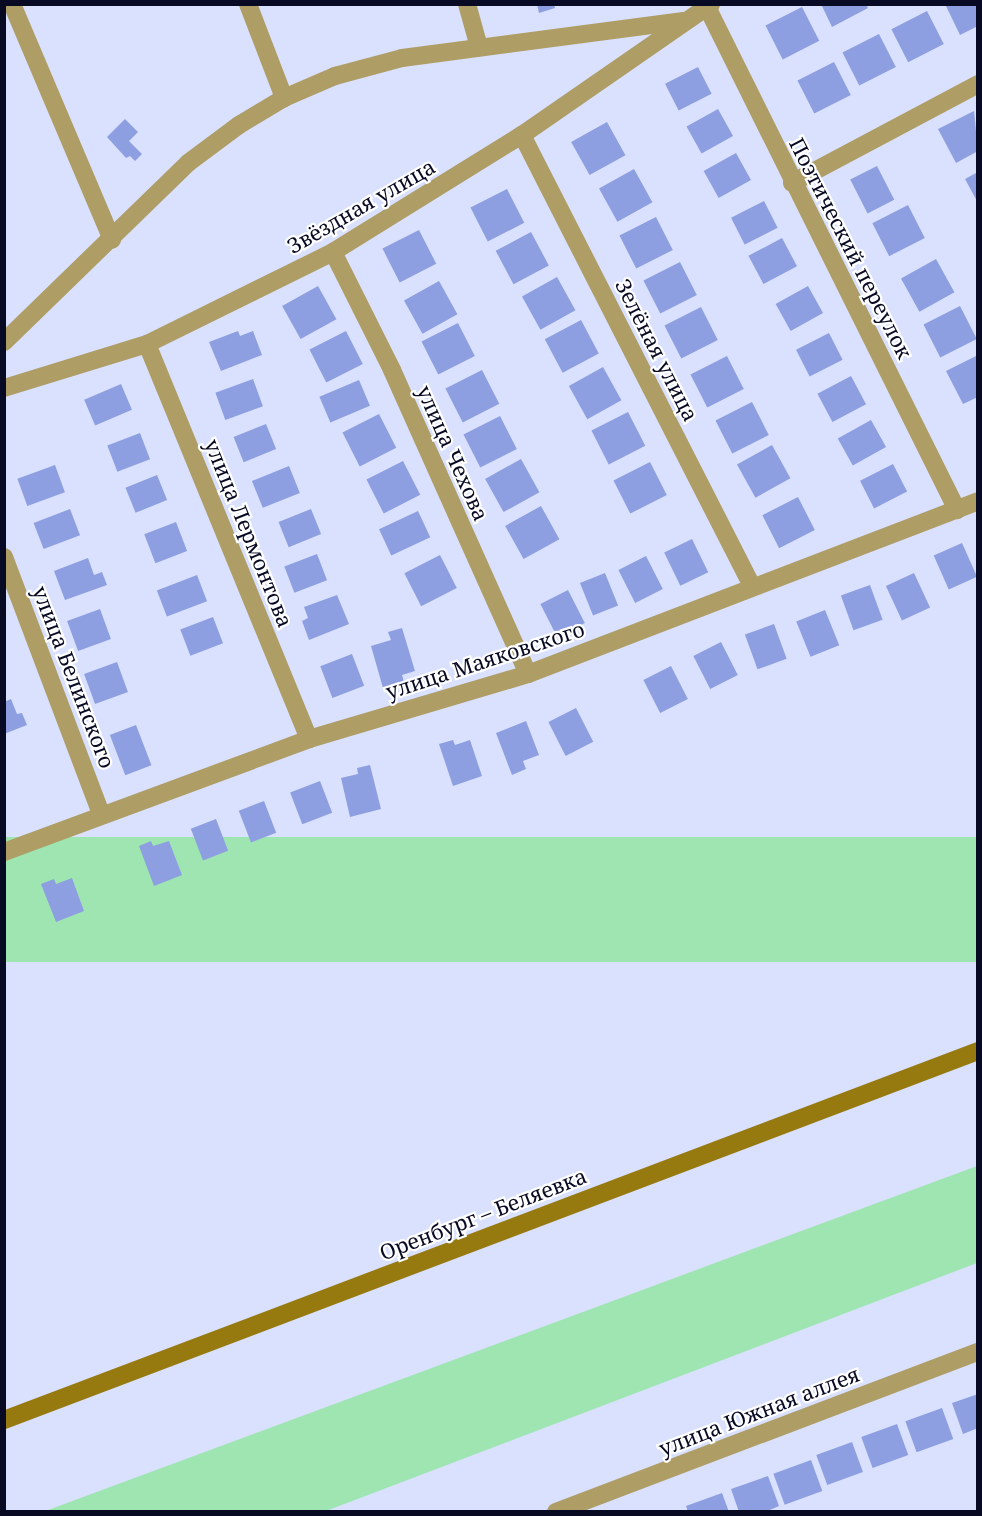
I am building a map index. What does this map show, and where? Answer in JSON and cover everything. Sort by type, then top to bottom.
[{"type":"main road","name":"Оренбург – Беляевка","points":[[4,1420],[978,1051]]},
{"type":"street","points":[[12,4],[112,240]]},
{"type":"street","points":[[248,4],[284,98]]},
{"type":"street","points":[[467,4],[479,47]]},
{"type":"street","name":"Звёздная улица","points":[[4,388],[147,344],[333,252],[522,135],[709,6]]},
{"type":"street","name":"Поэтический переулок","points":[[709,6],[792,183],[957,510]]},
{"type":"street","points":[[4,342],[112,240],[188,163],[284,98],[371,66],[479,47],[686,21]]},
{"type":"street","points":[[792,183],[978,84]]},
{"type":"street","name":"Зелёная улица","points":[[522,135],[752,586]]},
{"type":"street","name":"улица Чехова","points":[[333,252],[392,370],[528,674]]},
{"type":"street","name":"улица Лермонтова","points":[[147,344],[309,739]]},
{"type":"street","name":"улица Маяковского","points":[[4,852],[101,814],[309,739],[528,674],[978,501]]},
{"type":"street","name":"улица Белинского","points":[[4,557],[101,814]]},
{"type":"street","name":"улица Южная аллея","points":[[556,1512],[978,1352]]},
{"type":"green space","points":[[4,837],[977,837],[977,962],[4,962]]},
{"type":"green space","points":[[977,1166],[977,1263],[326,1511],[48,1510]]},
{"type":"building","points":[[537,4],[554,4],[555,8],[539,13]]},
{"type":"building","points":[[821,4],[866,4],[868,8],[832,27]]},
{"type":"building","points":[[945,4],[978,4],[978,26],[960,35]]},
{"type":"building","points":[[802,7],[819,41],[783,59],[765,26]]},
{"type":"building","points":[[927,11],[944,44],[908,62],[891,29]]},
{"type":"building","points":[[879,34],[896,67],[859,86],[842,53]]},
{"type":"building","points":[[834,62],[851,95],[814,114],[797,81]]},
{"type":"building","points":[[698,67],[712,94],[679,111],[665,84]]},
{"type":"building","points":[[718,109],[733,136],[702,154],[687,126]]},
{"type":"building","points":[[974,111],[978,151],[956,163],[938,129]]},
{"type":"building","points":[[125,119],[138,132],[129,141],[142,154],[135,161],[130,156],[126,158],[107,137]]},
{"type":"building","points":[[607,122],[625,155],[590,175],[571,142]]},
{"type":"building","points":[[736,153],[751,180],[719,198],[704,171]]},
{"type":"building","points":[[877,166],[894,200],[868,213],[850,180]]},
{"type":"building","points":[[634,169],[652,202],[617,222],[599,188]]},
{"type":"building","points":[[978,172],[978,203],[965,179]]},
{"type":"building","points":[[507,189],[524,223],[488,241],[470,208]]},
{"type":"building","points":[[764,201],[778,228],[745,245],[731,218]]},
{"type":"building","points":[[908,205],[925,238],[889,256],[872,223]]},
{"type":"building","points":[[656,217],[673,250],[636,269],[619,236]]},
{"type":"building","points":[[419,230],[436,264],[400,282],[382,249]]},
{"type":"building","points":[[531,232],[549,266],[514,284],[496,251]]},
{"type":"building","points":[[782,238],[797,266],[763,284],[748,256]]},
{"type":"building","points":[[936,259],[954,292],[919,312],[901,278]]},
{"type":"building","points":[[680,262],[697,295],[660,314],[643,281]]},
{"type":"building","points":[[557,277],[575,310],[540,330],[522,296]]},
{"type":"building","points":[[439,281],[457,314],[422,334],[404,300]]},
{"type":"building","points":[[318,286],[336,319],[301,339],[282,306]]},
{"type":"building","points":[[808,286],[823,313],[791,331],[776,304]]},
{"type":"building","points":[[960,306],[977,339],[940,358],[923,325]]},
{"type":"building","points":[[701,307],[718,340],[681,359],[664,326]]},
{"type":"building","points":[[581,320],[599,354],[563,373],[545,339]]},
{"type":"building","points":[[458,323],[475,356],[438,375],[421,342]]},
{"type":"building","points":[[238,331],[240,336],[253,331],[262,355],[221,371],[209,342]]},
{"type":"building","points":[[346,331],[363,364],[326,383],[309,350]]},
{"type":"building","points":[[829,333],[843,360],[810,377],[796,350]]},
{"type":"building","points":[[978,355],[978,397],[963,404],[946,371]]},
{"type":"building","points":[[727,356],[744,389],[707,408],[690,375]]},
{"type":"building","points":[[603,367],[621,400],[587,419],[569,386]]},
{"type":"building","points":[[482,370],[499,404],[463,422],[445,389]]},
{"type":"building","points":[[851,376],[866,404],[832,422],[817,394]]},
{"type":"building","points":[[253,379],[263,406],[225,420],[215,393]]},
{"type":"building","points":[[359,380],[370,406],[330,423],[319,397]]},
{"type":"building","points":[[121,384],[132,410],[95,425],[84,400]]},
{"type":"building","points":[[752,402],[769,435],[732,454],[715,421]]},
{"type":"building","points":[[628,412],[645,446],[609,464],[591,431]]},
{"type":"building","points":[[379,414],[396,448],[360,466],[342,433]]},
{"type":"building","points":[[500,416],[517,449],[480,468],[463,435]]},
{"type":"building","points":[[871,420],[886,447],[853,466],[838,438]]},
{"type":"building","points":[[266,424],[276,449],[244,462],[234,437]]},
{"type":"building","points":[[140,433],[150,459],[117,472],[107,446]]},
{"type":"building","points":[[772,445],[790,478],[755,498],[737,464]]},
{"type":"building","points":[[521,459],[539,492],[504,512],[485,479]]},
{"type":"building","points":[[403,461],[420,495],[384,513],[366,480]]},
{"type":"building","points":[[650,462],[667,495],[630,514],[613,481]]},
{"type":"building","points":[[893,464],[907,492],[874,508],[860,481]]},
{"type":"building","points":[[55,465],[65,492],[27,506],[17,479]]},
{"type":"building","points":[[289,466],[300,493],[263,508],[252,481]]},
{"type":"building","points":[[157,475],[167,500],[136,513],[125,488]]},
{"type":"building","points":[[798,497],[815,530],[779,548],[762,515]]},
{"type":"building","points":[[541,506],[559,539],[524,559],[505,526]]},
{"type":"building","points":[[70,509],[80,535],[44,549],[34,523]]},
{"type":"building","points":[[311,509],[321,534],[289,547],[279,522]]},
{"type":"building","points":[[418,511],[430,537],[391,555],[379,529]]},
{"type":"building","points":[[176,522],[187,551],[155,563],[144,534]]},
{"type":"building","points":[[692,539],[708,572],[680,586],[664,553]]},
{"type":"building","points":[[962,543],[977,577],[949,589],[934,556]]},
{"type":"building","points":[[317,554],[327,580],[294,593],[284,567]]},
{"type":"building","points":[[440,555],[457,588],[421,606],[404,573]]},
{"type":"building","points":[[646,556],[663,589],[635,603],[618,570]]},
{"type":"building","points":[[88,558],[94,575],[102,572],[107,585],[65,600],[54,571]]},
{"type":"building","points":[[605,573],[618,605],[593,616],[580,583]]},
{"type":"building","points":[[914,573],[930,607],[902,621],[886,586]]},
{"type":"building","points":[[197,575],[207,601],[167,617],[157,590]]},
{"type":"building","points":[[870,585],[883,620],[854,630],[841,596]]},
{"type":"building","points":[[568,590],[585,623],[557,637],[540,604]]},
{"type":"building","points":[[337,595],[349,624],[309,640],[302,621],[308,618],[304,607]]},
{"type":"building","points":[[100,609],[111,639],[78,651],[67,621]]},
{"type":"building","points":[[825,610],[839,645],[810,657],[796,622]]},
{"type":"building","points":[[213,617],[223,643],[190,656],[180,630]]},
{"type":"building","points":[[774,624],[787,659],[758,669],[745,635]]},
{"type":"building","points":[[402,628],[415,671],[402,675],[404,682],[383,688],[371,646],[391,640],[388,632]]},
{"type":"building","points":[[721,642],[738,675],[710,689],[693,656]]},
{"type":"building","points":[[352,654],[364,686],[332,698],[320,666]]},
{"type":"building","points":[[117,662],[128,692],[95,704],[84,674]]},
{"type":"building","points":[[671,666],[688,699],[660,713],[643,680]]},
{"type":"building","points":[[11,699],[17,714],[22,713],[27,725],[4,734],[4,702]]},
{"type":"building","points":[[576,708],[593,742],[566,756],[548,722]]},
{"type":"building","points":[[526,721],[539,755],[523,761],[526,769],[512,775],[496,733]]},
{"type":"building","points":[[136,725],[151,765],[125,775],[110,735]]},
{"type":"building","points":[[453,740],[455,745],[470,740],[482,776],[453,786],[439,744]]},
{"type":"building","points":[[370,765],[381,809],[350,817],[341,778],[358,774],[357,768]]},
{"type":"building","points":[[320,781],[332,813],[302,824],[290,792]]},
{"type":"building","points":[[264,801],[276,833],[251,842],[239,811]]},
{"type":"building","points":[[216,819],[228,851],[203,860],[191,829]]},
{"type":"building","points":[[151,841],[153,846],[169,841],[182,875],[154,886],[139,846]]},
{"type":"building","points":[[72,878],[84,911],[56,922],[41,884],[54,879],[56,884]]},
{"type":"building","points":[[978,1394],[978,1428],[963,1434],[952,1403]]},
{"type":"building","points":[[942,1408],[953,1439],[917,1452],[905,1421]]},
{"type":"building","points":[[897,1424],[908,1455],[873,1468],[861,1437]]},
{"type":"building","points":[[852,1442],[863,1472],[827,1485],[816,1455]]},
{"type":"building","points":[[811,1460],[822,1491],[785,1505],[773,1474]]},
{"type":"building","points":[[768,1476],[779,1506],[765,1512],[739,1512],[731,1489]]},
{"type":"building","points":[[722,1493],[729,1512],[688,1512],[686,1506]]}]
